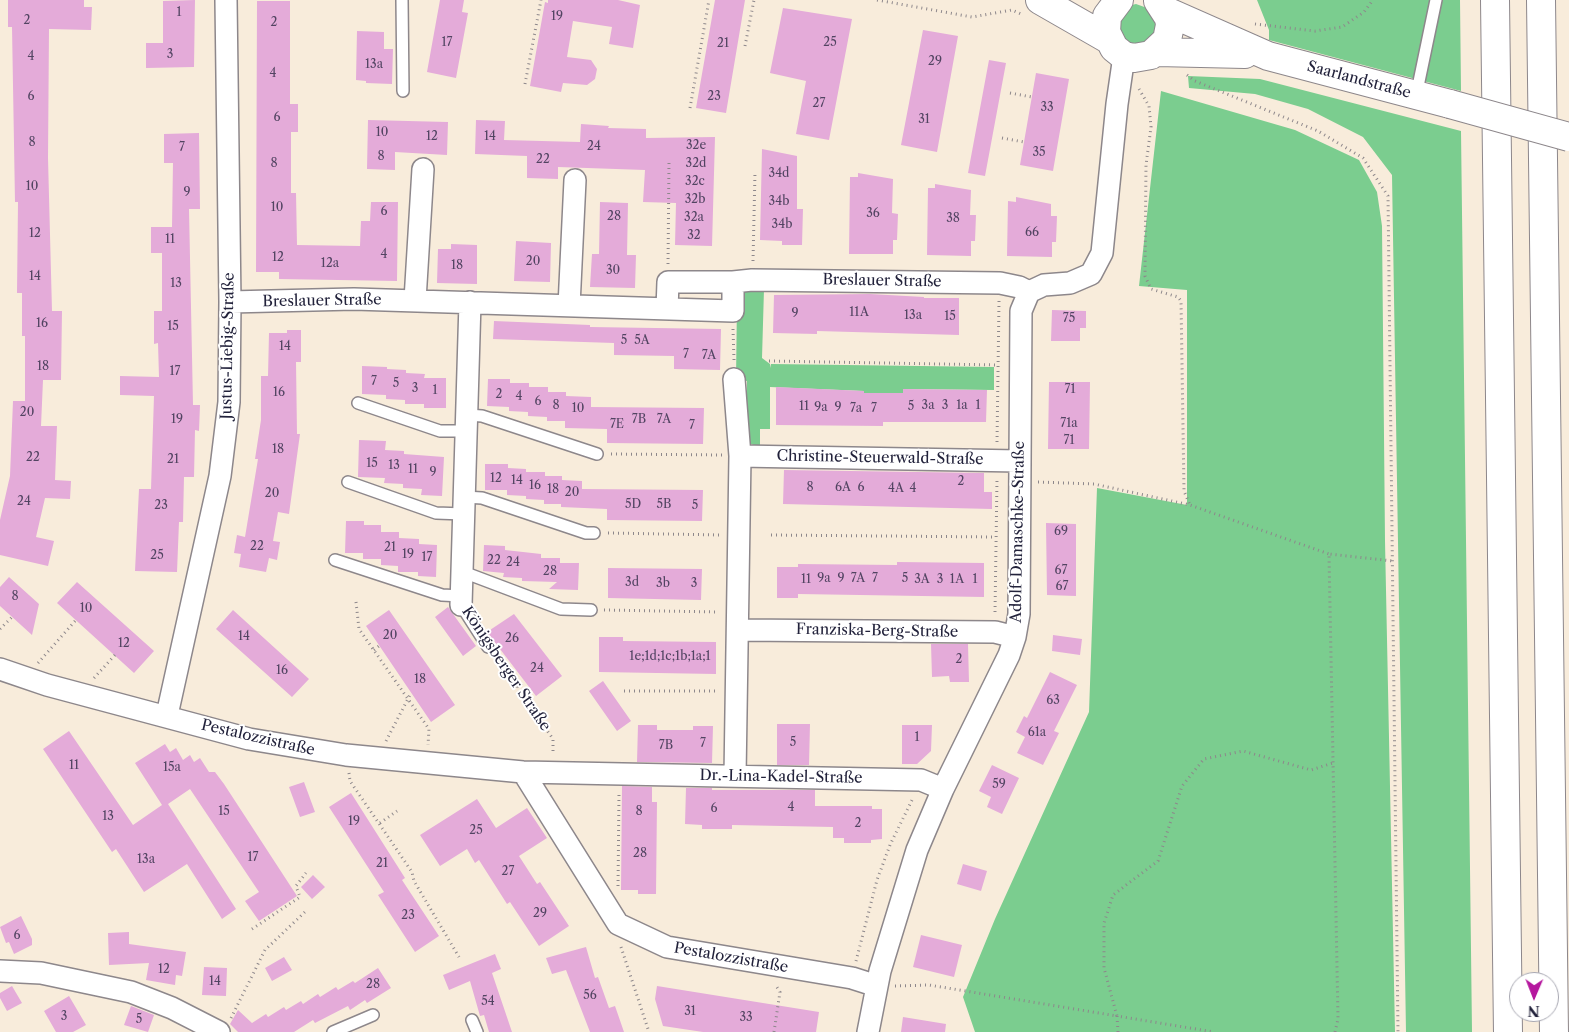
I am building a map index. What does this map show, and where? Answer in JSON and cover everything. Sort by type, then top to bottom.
[{"type":"main road","points":[[1116,48],[1106,32],[1107,16],[1119,0]]},
{"type":"main road","points":[[1495,0],[1508,1032]]},
{"type":"main road","points":[[1541,0],[1554,1032]]},
{"type":"main road","points":[[1157,52],[1167,40],[1170,25],[1161,5]]},
{"type":"main road","name":"Saarlandstraße","points":[[1161,5],[1268,56],[1569,137]]},
{"type":"main road","points":[[1032,8],[1116,48]]},
{"type":"main road","name":"Saarlandstraße","points":[[1116,48],[1140,58],[1157,52],[1218,52],[1268,56]]},
{"type":"street","name":"Justus-Liebig-Straße","points":[[167,715],[220,476],[229,402],[230,302],[226,0]]},
{"type":"street","points":[[1029,292],[1044,285],[1070,283],[1090,274],[1102,253],[1117,104],[1116,48]]},
{"type":"street","points":[[415,300],[423,169]]},
{"type":"street","points":[[569,306],[575,180]]},
{"type":"street","points":[[733,311],[743,281]]},
{"type":"street","name":"Breslauer Straße","points":[[668,282],[1000,283],[1019,287],[1029,292]]},
{"type":"street","points":[[667,310],[668,282]]},
{"type":"street","name":"Adolf-Damaschke-Straße","points":[[868,1032],[877,986],[917,850],[943,788],[1009,655],[1015,637],[1019,614],[1021,311],[1029,292]]},
{"type":"street","name":"Breslauer Straße","points":[[230,302],[354,299],[415,300],[733,311]]},
{"type":"street","name":"Königsberger Straße","points":[[461,601],[470,302]]},
{"type":"street","points":[[734,379],[740,456],[735,776]]},
{"type":"street","name":"Christine-Steuerwald-Straße","points":[[740,456],[1019,471]]},
{"type":"street","name":"Franziska-Berg-Straße","points":[[738,621],[995,632],[1015,637]]},
{"type":"street","name":"Pestalozzistraße","points":[[0,669],[89,696],[167,715],[249,739],[377,759],[523,772],[618,773]]},
{"type":"street","points":[[523,772],[618,924]]},
{"type":"street","name":"Dr.-Lina-Kadel-Straße","points":[[618,773],[921,780],[943,788]]},
{"type":"street","name":"Pestalozzistraße","points":[[618,924],[667,947],[852,978],[877,986]]},
{"type":"street","points":[[0,971],[41,973],[93,982],[131,992],[224,1028]]},
{"type":"lane","points":[[402,0],[403,91]]},
{"type":"lane","points":[[1416,96],[1436,0]]},
{"type":"lane","points":[[358,403],[440,431],[482,416],[597,454]]},
{"type":"lane","points":[[348,482],[436,513],[464,506],[482,498],[586,533],[594,533]]},
{"type":"lane","name":"Königsberger Straße","points":[[335,560],[461,601],[488,647]]},
{"type":"lane","points":[[462,575],[471,575],[562,609],[591,610]]},
{"type":"lane","points":[[333,1032],[373,1015]]},
{"type":"lane","points":[[472,1020],[477,1032]]},
{"type":"path","points":[[526,84],[541,0]]},
{"type":"path","points":[[690,108],[709,0]]},
{"type":"path","points":[[745,46],[754,0]]},
{"type":"path","points":[[877,0],[972,17],[1032,8]]},
{"type":"path","points":[[1247,23],[1315,31],[1342,27],[1364,12],[1373,0]]},
{"type":"path","points":[[1182,71],[1195,81],[1318,131],[1363,158],[1388,196],[1398,1032]]},
{"type":"path","points":[[1137,85],[1149,106],[1151,127],[1146,165],[1145,276],[1151,289],[1178,297],[1181,301],[1184,491],[1190,504]]},
{"type":"path","points":[[1010,93],[1032,97]]},
{"type":"path","points":[[1002,138],[1024,142]]},
{"type":"path","points":[[668,282],[669,162]]},
{"type":"path","points":[[743,281],[755,172]]},
{"type":"path","points":[[733,311],[734,379]]},
{"type":"path","points":[[769,361],[1021,365]]},
{"type":"path","points":[[597,454],[740,456]]},
{"type":"path","points":[[1019,471],[1190,504],[1329,554],[1393,561]]},
{"type":"path","points":[[594,533],[738,536]]},
{"type":"path","points":[[771,534],[996,537]]},
{"type":"path","points":[[1329,554],[1338,1019],[1335,1032]]},
{"type":"path","points":[[356,602],[359,628],[429,729],[426,763]]},
{"type":"path","points":[[591,610],[738,621]]},
{"type":"path","points":[[0,629],[12,617]]},
{"type":"path","points":[[30,679],[36,666],[76,620]]},
{"type":"path","points":[[374,650],[379,646]]},
{"type":"path","name":"Königsberger Straße","points":[[488,647],[553,739],[553,772]]},
{"type":"path","points":[[89,696],[94,678],[115,655]]},
{"type":"path","points":[[516,687],[525,681]]},
{"type":"path","points":[[624,691],[737,691]]},
{"type":"path","points":[[377,759],[411,693]]},
{"type":"path","points":[[540,720],[546,716]]},
{"type":"path","points":[[1118,1032],[1117,1016],[1104,968],[1104,923],[1113,896],[1158,861],[1182,786],[1204,759],[1243,751],[1311,770],[1333,763]]},
{"type":"path","points":[[346,755],[350,781],[412,872],[414,881],[459,957]]},
{"type":"path","points":[[618,773],[618,924],[622,955],[649,1032]]},
{"type":"path","points":[[380,823],[398,811]]},
{"type":"path","points":[[252,929],[300,897],[296,886],[306,873]]},
{"type":"path","points":[[224,1028],[265,950],[307,910]]},
{"type":"path","points":[[774,1032],[780,992],[773,980],[775,965]]},
{"type":"path","points":[[877,986],[929,985],[1214,1032]]},
{"type":"green space","points":[[1257,0],[1460,0],[1461,91],[1269,40],[1269,30]]},
{"type":"green space","points":[[1136,4],[1150,9],[1159,29],[1139,48],[1119,38],[1118,17],[1128,6]]},
{"type":"green space","points":[[1188,76],[1260,79],[1461,131],[1472,1032],[1406,1032],[1392,175],[1363,137],[1308,109],[1255,94],[1189,88]]},
{"type":"green space","points":[[1161,91],[1295,130],[1359,160],[1377,192],[1382,226],[1385,541],[1395,1032],[975,1032],[963,997],[995,919],[1089,712],[1097,488],[1187,505],[1187,290],[1139,286]]},
{"type":"green space","points":[[746,289],[764,289],[762,358],[770,364],[770,368],[771,364],[994,367],[994,390],[903,389],[903,393],[864,393],[864,391],[770,387],[770,429],[760,429],[760,447],[751,444],[746,437],[747,381],[736,380],[737,300],[740,293]]},
{"type":"building","points":[[8,0],[84,0],[84,7],[92,7],[91,30],[49,29],[48,158],[52,311],[62,311],[61,380],[43,380],[41,426],[57,426],[55,480],[71,481],[70,499],[45,498],[36,537],[54,541],[48,566],[0,555],[0,520],[10,476],[13,401],[25,401],[25,336],[22,336],[22,293],[17,293],[18,202],[15,202],[12,27],[8,27]]},
{"type":"building","points":[[195,0],[194,67],[146,68],[146,43],[163,43],[163,1]]},
{"type":"building","points":[[440,0],[464,0],[462,12],[468,13],[456,78],[427,72]]},
{"type":"building","points":[[548,0],[618,0],[640,5],[633,48],[609,44],[612,27],[573,21],[567,57],[591,60],[597,69],[595,79],[587,85],[563,83],[561,92],[530,86],[545,2],[548,3]]},
{"type":"building","points":[[715,0],[745,0],[726,113],[696,108]]},
{"type":"building","points":[[257,1],[290,1],[290,104],[298,104],[298,132],[291,132],[291,193],[296,193],[297,245],[360,246],[361,221],[370,221],[371,202],[398,202],[397,281],[279,279],[279,272],[256,272]]},
{"type":"building","points":[[783,8],[852,19],[829,140],[796,134],[806,81],[770,73]]},
{"type":"building","points":[[923,30],[958,36],[937,152],[901,145]]},
{"type":"building","points":[[357,31],[384,32],[384,49],[393,49],[392,84],[366,83],[366,81],[356,80]]},
{"type":"building","points":[[989,60],[1006,63],[985,176],[968,173]]},
{"type":"building","points":[[1036,73],[1069,79],[1053,171],[1020,165]]},
{"type":"building","points":[[368,120],[448,122],[447,155],[395,152],[395,170],[367,169]]},
{"type":"building","points":[[476,120],[505,121],[504,140],[580,142],[581,124],[609,126],[608,128],[646,129],[646,138],[715,137],[712,246],[675,245],[676,203],[643,202],[645,170],[558,167],[558,179],[527,178],[527,156],[475,154]]},
{"type":"building","points":[[199,133],[200,209],[189,209],[193,405],[200,405],[199,431],[195,430],[194,477],[184,477],[183,522],[179,522],[177,572],[135,571],[139,489],[151,489],[154,396],[120,395],[120,376],[159,377],[158,343],[154,344],[154,311],[162,311],[162,253],[151,253],[151,227],[172,227],[173,163],[164,163],[164,134]]},
{"type":"building","points":[[762,149],[797,156],[797,209],[803,209],[802,245],[782,245],[782,241],[760,240]]},
{"type":"building","points":[[858,173],[893,179],[892,213],[898,214],[897,240],[893,240],[893,254],[849,254],[850,177],[858,177]]},
{"type":"building","points":[[935,184],[971,190],[970,215],[976,215],[975,241],[971,241],[971,256],[927,255],[928,188],[935,188]]},
{"type":"building","points":[[1016,197],[1051,204],[1051,216],[1057,216],[1056,242],[1052,242],[1052,257],[1007,256],[1008,201],[1016,202]]},
{"type":"building","points":[[600,202],[628,203],[627,255],[636,255],[635,288],[590,287],[592,254],[599,254]]},
{"type":"building","points":[[516,241],[551,243],[550,282],[514,281]]},
{"type":"building","points":[[451,244],[477,245],[477,284],[437,283],[438,249],[451,249]]},
{"type":"building","points":[[870,294],[924,298],[959,298],[959,335],[817,331],[817,334],[773,333],[774,295]]},
{"type":"building","points":[[1052,310],[1086,311],[1086,328],[1080,328],[1080,341],[1051,341]]},
{"type":"building","points":[[494,321],[590,325],[590,327],[721,329],[720,370],[674,369],[674,356],[614,355],[614,343],[493,339]]},
{"type":"building","points":[[287,330],[301,330],[301,362],[296,362],[297,434],[300,434],[289,514],[278,512],[273,541],[280,542],[277,560],[269,558],[266,572],[239,567],[241,554],[234,553],[237,535],[245,537],[258,459],[255,459],[261,420],[261,376],[268,376],[269,333],[287,333]]},
{"type":"building","points":[[362,366],[406,370],[406,373],[425,374],[424,378],[446,378],[446,408],[424,408],[424,404],[405,404],[405,400],[386,399],[386,395],[362,394]]},
{"type":"building","points":[[488,379],[510,379],[510,383],[529,383],[529,387],[548,387],[548,392],[566,392],[566,396],[591,397],[591,407],[704,408],[703,444],[607,443],[607,429],[565,428],[565,421],[547,421],[547,417],[528,416],[528,412],[509,411],[509,407],[487,406]]},
{"type":"building","points":[[1049,382],[1090,382],[1089,449],[1048,449]]},
{"type":"building","points":[[776,387],[864,391],[864,393],[903,393],[903,389],[987,390],[986,422],[883,422],[883,426],[776,425]]},
{"type":"building","points":[[359,440],[386,441],[385,450],[404,451],[404,454],[444,457],[442,496],[421,495],[422,489],[403,488],[403,484],[384,483],[385,478],[358,477]]},
{"type":"building","points":[[485,464],[508,464],[508,468],[526,469],[526,472],[545,472],[545,476],[562,476],[562,480],[582,481],[582,489],[703,490],[702,521],[607,520],[607,509],[561,507],[561,504],[544,504],[544,500],[526,499],[526,496],[507,495],[507,490],[485,490]]},
{"type":"building","points":[[784,470],[984,473],[984,492],[992,492],[992,509],[783,504]]},
{"type":"building","points":[[346,521],[364,521],[364,525],[381,525],[381,532],[399,532],[399,538],[419,539],[419,544],[437,545],[436,577],[418,576],[418,572],[398,572],[398,566],[381,565],[381,559],[363,559],[363,553],[345,553]]},
{"type":"building","points":[[1046,523],[1076,524],[1076,596],[1047,595]]},
{"type":"building","points":[[484,545],[505,546],[505,550],[541,554],[541,558],[560,558],[560,563],[579,563],[578,590],[549,589],[557,582],[522,581],[522,578],[503,577],[504,573],[483,571]]},
{"type":"building","points":[[897,562],[984,563],[984,597],[798,594],[798,598],[777,598],[777,567],[798,567],[798,564],[897,565]]},
{"type":"building","points":[[608,568],[702,569],[701,600],[608,598]]},
{"type":"building","points":[[9,577],[39,604],[32,635],[0,606],[0,587]]},
{"type":"building","points":[[77,582],[154,651],[134,673],[57,603]]},
{"type":"building","points":[[448,607],[476,646],[463,656],[435,617]]},
{"type":"building","points":[[233,610],[309,679],[292,697],[216,629]]},
{"type":"building","points":[[389,610],[455,705],[431,722],[366,626]]},
{"type":"building","points":[[514,614],[562,676],[536,696],[487,632]]},
{"type":"building","points":[[1053,635],[1082,639],[1080,655],[1052,651]]},
{"type":"building","points":[[599,637],[623,637],[623,641],[716,642],[716,674],[599,672]]},
{"type":"building","points":[[931,644],[968,644],[969,682],[950,682],[949,676],[932,677]]},
{"type":"building","points":[[1050,672],[1077,685],[1054,731],[1059,733],[1043,765],[1017,753],[1025,737],[1016,732],[1024,716],[1027,718]]},
{"type":"building","points":[[603,681],[631,721],[617,731],[589,691]]},
{"type":"building","points":[[777,724],[810,724],[809,765],[777,765]]},
{"type":"building","points":[[638,725],[657,725],[657,730],[693,730],[693,726],[713,726],[712,763],[637,762]]},
{"type":"building","points":[[902,725],[932,725],[931,751],[917,764],[902,764]]},
{"type":"building","points":[[69,731],[133,825],[162,805],[135,763],[165,744],[170,752],[176,748],[183,760],[190,755],[194,762],[200,758],[209,772],[215,772],[224,784],[297,896],[259,921],[245,901],[259,892],[190,789],[168,804],[236,909],[222,919],[187,864],[144,892],[116,849],[112,852],[43,749]]},
{"type":"building","points":[[992,765],[1019,778],[1002,814],[987,807],[991,797],[979,791]]},
{"type":"building","points":[[304,782],[315,812],[300,817],[289,787]]},
{"type":"building","points":[[622,786],[652,787],[652,802],[657,802],[656,894],[638,894],[638,890],[621,890]]},
{"type":"building","points":[[686,788],[712,788],[712,790],[815,790],[815,806],[872,806],[872,809],[882,809],[882,839],[871,840],[871,843],[844,843],[844,838],[833,838],[833,827],[732,825],[732,829],[702,829],[702,825],[685,824]]},
{"type":"building","points":[[351,793],[405,878],[402,880],[439,936],[415,952],[378,895],[384,892],[329,807]]},
{"type":"building","points":[[477,799],[496,828],[527,808],[547,838],[519,856],[537,884],[540,882],[569,926],[539,946],[510,902],[507,904],[479,860],[475,863],[467,849],[440,866],[420,835]]},
{"type":"building","points":[[963,864],[987,871],[981,891],[957,884]]},
{"type":"building","points":[[313,875],[325,887],[312,899],[301,887]]},
{"type":"building","points":[[21,916],[32,939],[32,945],[14,954],[9,942],[6,943],[0,927]]},
{"type":"building","points":[[129,932],[129,944],[186,952],[182,976],[176,975],[175,985],[146,980],[149,963],[109,965],[108,933]]},
{"type":"building","points":[[921,935],[962,945],[954,977],[913,967]]},
{"type":"building","points":[[586,947],[595,978],[598,977],[609,1008],[615,1006],[624,1032],[590,1032],[566,970],[552,974],[546,958]]},
{"type":"building","points":[[495,954],[501,969],[492,973],[512,1032],[489,1032],[484,1015],[480,1016],[470,981],[449,990],[443,975]]},
{"type":"building","points":[[284,957],[292,970],[272,981],[265,968]]},
{"type":"building","points":[[204,967],[227,968],[226,996],[202,995]]},
{"type":"building","points":[[378,968],[391,988],[367,1003],[365,1000],[350,1010],[348,1006],[315,1023],[313,1020],[294,1032],[238,1032],[230,1024],[238,1010],[252,1023],[266,1014],[268,1017],[284,1007],[286,1010],[301,1001],[303,1004],[318,994],[320,997],[336,987],[338,990],[353,981],[355,983]]},
{"type":"building","points":[[12,986],[22,1003],[7,1011],[0,998],[0,993]]},
{"type":"building","points":[[657,986],[819,1012],[816,1032],[703,1032],[663,1026],[655,999]]},
{"type":"building","points":[[69,996],[86,1025],[73,1032],[56,1032],[44,1011]]},
{"type":"building","points":[[131,1006],[154,1015],[148,1032],[124,1025]]},
{"type":"building","points":[[903,1017],[946,1024],[945,1032],[901,1032]]}]
